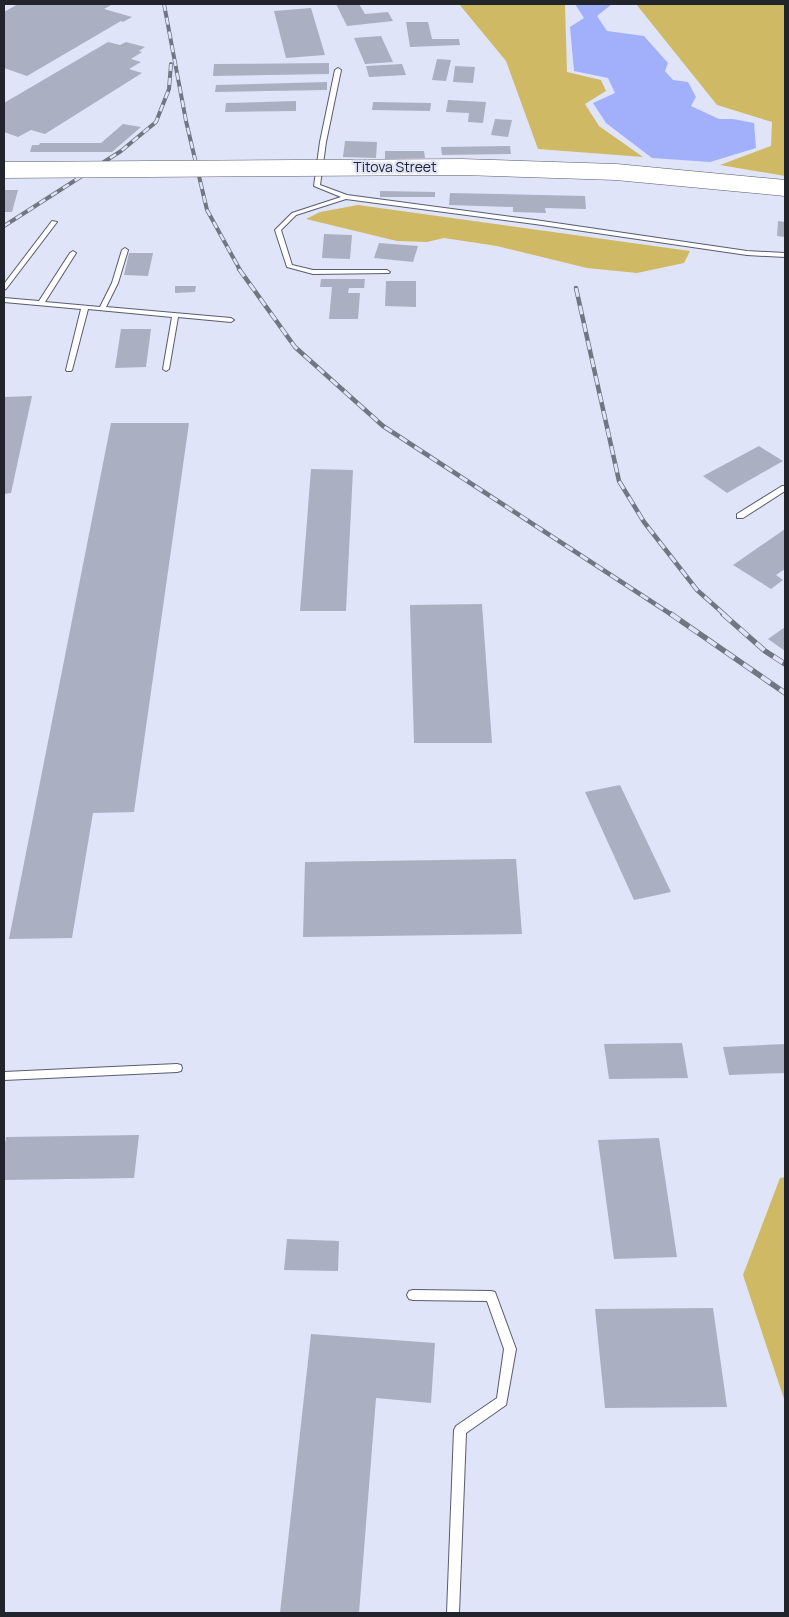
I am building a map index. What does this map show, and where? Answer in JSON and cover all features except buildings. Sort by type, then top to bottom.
[{"type":"main road","name":"Titova Street","points":[[4,170],[462,167],[616,172],[785,188]]},
{"type":"lane","points":[[338,70],[323,142],[317,186],[346,197],[747,253],[785,256]]},
{"type":"lane","points":[[346,197],[294,214],[278,230],[289,266],[313,272],[387,272]]},
{"type":"lane","points":[[4,288],[54,222]]},
{"type":"lane","points":[[102,308],[115,283],[125,250]]},
{"type":"lane","points":[[41,303],[73,253]]},
{"type":"lane","points":[[4,300],[231,320]]},
{"type":"lane","points":[[69,370],[85,307]]},
{"type":"lane","points":[[166,370],[176,315]]},
{"type":"lane","points":[[740,516],[785,488]]},
{"type":"lane","points":[[4,1076],[178,1068]]},
{"type":"lane","points":[[414,1295],[491,1296],[510,1349],[502,1401],[460,1430],[453,1613]]},
{"type":"shaded area","points":[[459,4],[565,4],[567,72],[601,80],[606,91],[585,104],[599,126],[643,157],[538,149],[506,61]]},
{"type":"shaded area","points":[[636,4],[785,4],[785,176],[720,165],[771,146],[772,122],[717,105]]},
{"type":"shaded area","points":[[358,205],[690,251],[684,263],[637,273],[587,268],[497,246],[444,238],[427,242],[397,241],[306,219],[320,212]]},
{"type":"shaded area","points":[[785,1177],[785,1402],[743,1275],[780,1178]]},
{"type":"water","points":[[575,4],[612,4],[597,16],[607,31],[644,36],[668,63],[665,71],[673,80],[688,82],[696,97],[691,106],[719,119],[733,119],[754,123],[756,148],[710,162],[652,158],[606,123],[593,103],[615,93],[608,78],[574,71],[570,27],[584,18]]},
{"type":"railway","points":[[164,4],[186,121],[207,210],[240,270]]},
{"type":"railway","points":[[4,226],[121,151],[156,122],[169,89],[171,64]]},
{"type":"railway","points":[[239,269],[295,347],[383,426],[672,615]]},
{"type":"railway","points":[[576,288],[619,481],[644,522],[697,590],[725,615]]},
{"type":"railway","points":[[671,614],[785,693]]},
{"type":"railway","points":[[723,614],[765,651],[785,664]]}]
